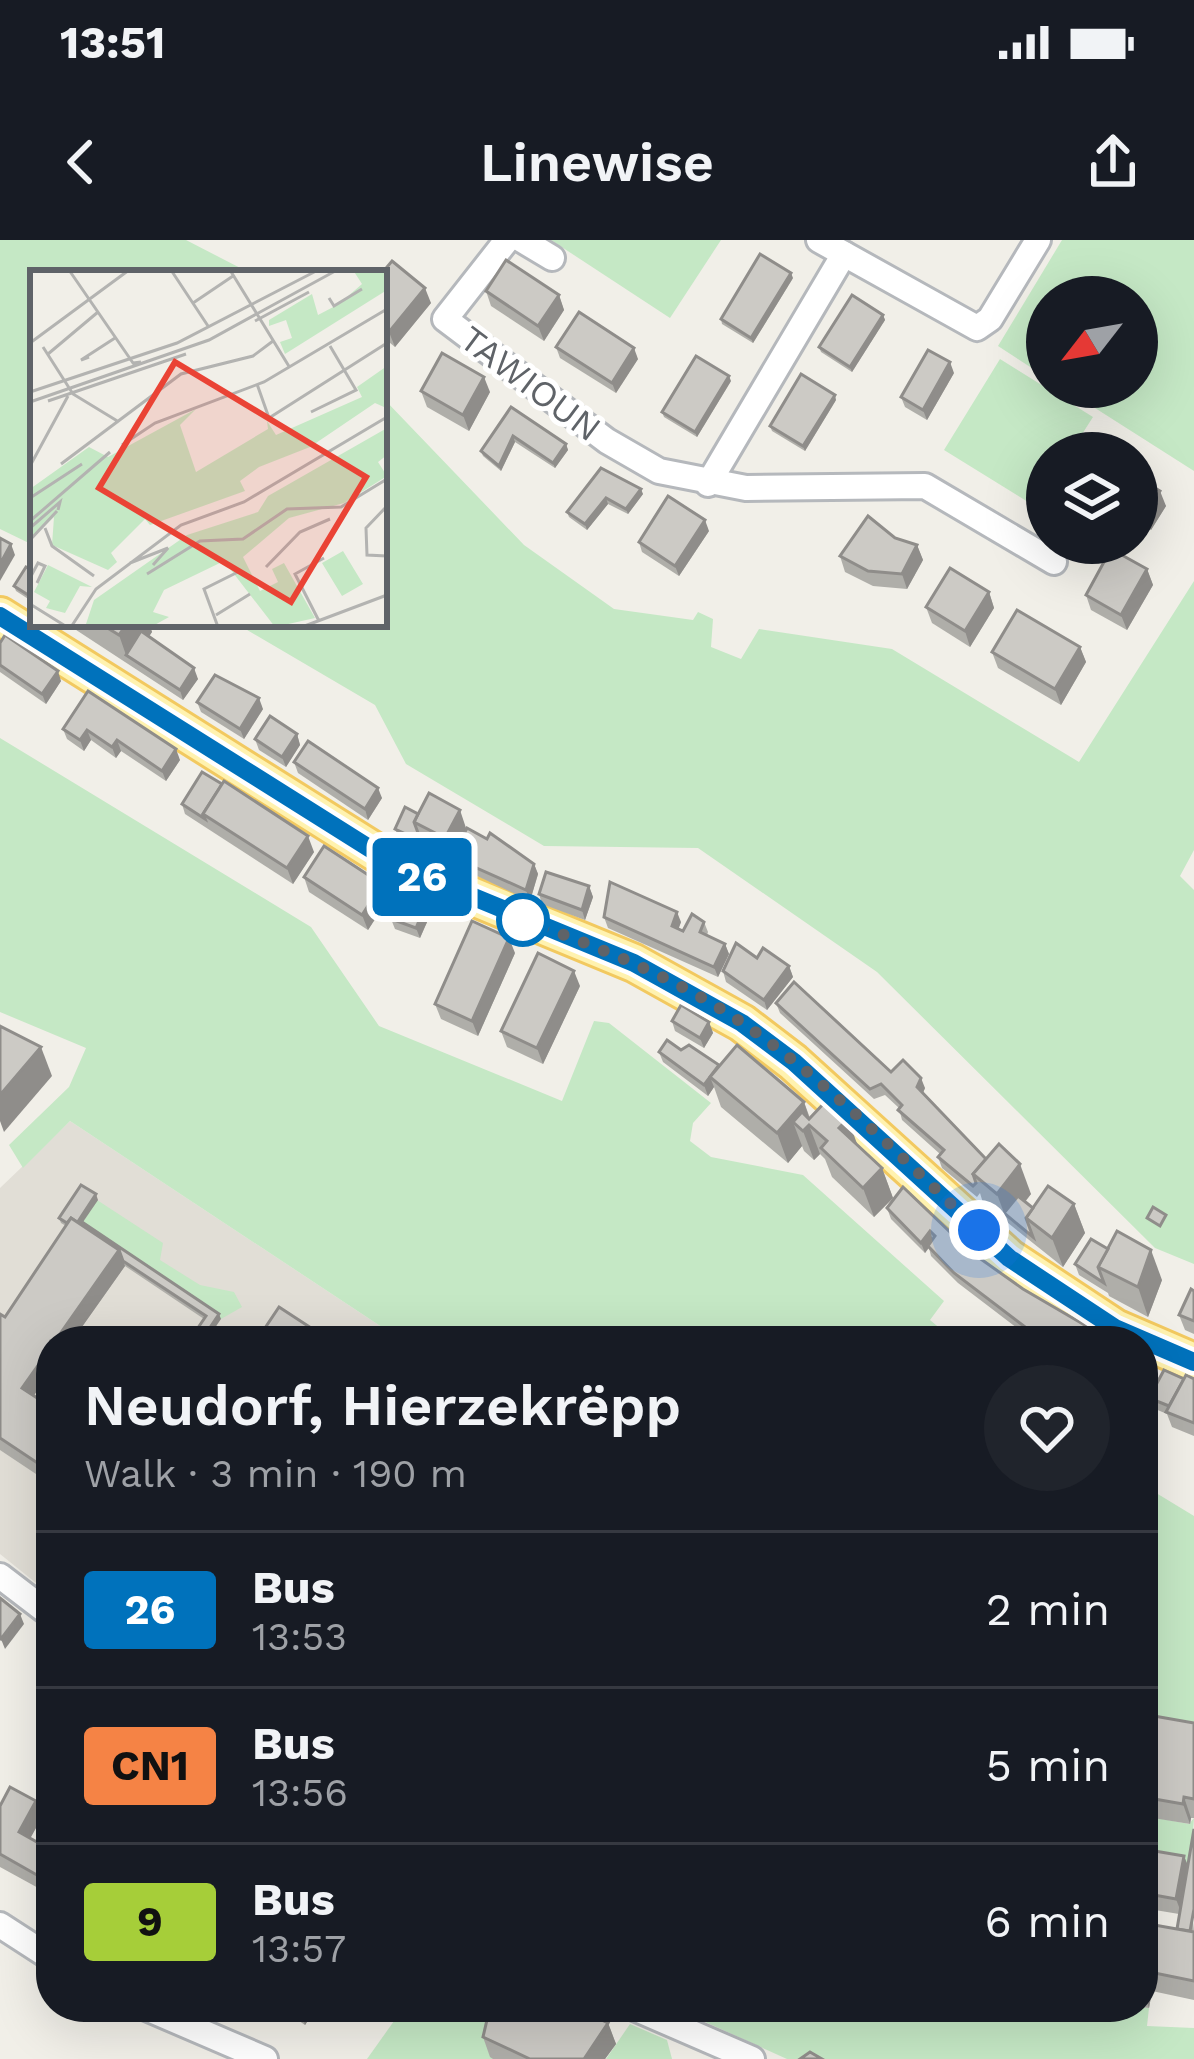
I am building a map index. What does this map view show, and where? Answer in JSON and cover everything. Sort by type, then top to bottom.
[{"type":"main road","points":[[0,616],[396,865],[634,963],[742,1023],[794,1062],[1009,1258],[1112,1326]]},
{"type":"main road","points":[[1158,1347],[1194,1362]]},
{"type":"street","name":"TAWIOUN","points":[[507,240],[446,319],[608,441],[659,471],[708,484],[925,486],[1026,546]]},
{"type":"street","points":[[522,240],[552,258]]},
{"type":"street","points":[[819,240],[977,328],[990,319],[1038,240]]},
{"type":"street","points":[[708,484],[844,254]]},
{"type":"street","points":[[0,1576],[36,1604]]},
{"type":"street","points":[[0,1925],[36,1948]]},
{"type":"street","points":[[179,2022],[266,2059]]},
{"type":"street","points":[[667,2022],[752,2059]]},
{"type":"shaded area","points":[[70,1121],[380,1326],[36,1326],[36,1583],[0,1554],[0,1188]]},
{"type":"green space","points":[[0,240],[186,240],[244,270],[30,270],[30,544],[0,529]]},
{"type":"green space","points":[[551,240],[721,240],[670,318]]},
{"type":"green space","points":[[1062,240],[1194,240],[1194,471],[1158,448],[1158,432],[1133,432],[1095,408],[1158,408],[1158,276],[1040,276]]},
{"type":"green space","points":[[1026,300],[1026,364],[998,346]]},
{"type":"green space","points":[[1000,359],[1026,375],[1026,408],[1079,408],[1093,417],[1083,432],[1026,432],[1026,501],[944,450]]},
{"type":"green space","points":[[387,402],[524,545],[614,609],[693,620],[698,612],[713,619],[711,647],[741,659],[759,629],[892,649],[1079,762],[1194,581],[1194,850],[1180,876],[1194,890],[1194,1264],[1155,1248],[877,972],[698,848],[544,846],[406,764],[375,705],[242,627],[387,627]]},
{"type":"green space","points":[[0,738],[311,927],[379,1026],[562,1101],[594,1021],[609,1023],[711,1103],[693,1123],[690,1141],[711,1157],[803,1175],[944,1301],[930,1320],[937,1326],[380,1326],[70,1121],[23,1168],[9,1145],[69,1087],[86,1048],[0,1012]]},
{"type":"green space","points":[[97,1200],[163,1243],[160,1260],[200,1285],[234,1292],[242,1307],[221,1319],[81,1225]]},
{"type":"green space","points":[[1158,1494],[1194,1516],[1194,1737],[1158,1798]]},
{"type":"green space","points":[[1158,1818],[1189,1824],[1194,1818],[1190,1871],[1158,1885]]},
{"type":"green space","points":[[393,2022],[489,2023],[493,2059],[367,2059]]},
{"type":"green space","points":[[705,2022],[1147,2022],[1147,2026],[1194,2028],[1194,2059],[787,2059]]},
{"type":"green space","points":[[630,2024],[667,2040],[672,2059],[606,2059]]},
{"type":"building","points":[[760,254],[791,273],[751,338],[721,319]]},
{"type":"building","points":[[506,260],[559,295],[538,326],[486,291]]},
{"type":"building","points":[[392,261],[425,288],[389,332],[387,270]]},
{"type":"building","points":[[852,295],[883,315],[850,367],[819,347]]},
{"type":"building","points":[[579,312],[634,348],[612,383],[556,347]]},
{"type":"building","points":[[928,350],[950,362],[923,410],[901,397]]},
{"type":"building","points":[[442,353],[484,377],[463,415],[421,391]]},
{"type":"building","points":[[696,356],[729,376],[695,432],[662,412]]},
{"type":"building","points":[[801,374],[835,395],[803,446],[770,426]]},
{"type":"building","points":[[511,407],[566,444],[553,463],[513,436],[499,466],[481,451]]},
{"type":"building","points":[[601,468],[641,489],[626,509],[606,498],[585,524],[567,512]]},
{"type":"building","points":[[668,496],[705,520],[675,566],[639,542]]},
{"type":"building","points":[[868,516],[895,538],[917,545],[902,574],[868,571],[840,556]]},
{"type":"building","points":[[0,538],[11,544],[0,564]]},
{"type":"building","points":[[1103,564],[1138,564],[1147,569],[1121,615],[1086,595]]},
{"type":"building","points":[[26,567],[30,569],[30,596],[14,586]]},
{"type":"building","points":[[950,568],[989,592],[965,631],[926,607]]},
{"type":"building","points":[[1017,610],[1080,647],[1055,689],[992,652]]},
{"type":"building","points":[[141,631],[194,668],[180,690],[126,655]]},
{"type":"building","points":[[5,635],[58,671],[42,694],[0,665],[0,643]]},
{"type":"building","points":[[215,675],[259,698],[240,729],[197,702]]},
{"type":"building","points":[[88,691],[176,749],[162,771],[117,740],[112,747],[87,730],[80,740],[63,729]]},
{"type":"building","points":[[270,716],[297,734],[282,757],[255,739]]},
{"type":"building","points":[[308,741],[378,788],[365,809],[294,762]]},
{"type":"building","points":[[202,772],[222,784],[203,814],[205,819],[182,804]]},
{"type":"building","points":[[224,781],[308,836],[287,868],[203,814]]},
{"type":"building","points":[[429,793],[460,810],[445,838],[414,822]]},
{"type":"building","points":[[405,807],[418,814],[414,822],[421,841],[395,829]]},
{"type":"building","points":[[467,828],[487,839],[490,833],[534,864],[526,890],[452,857]]},
{"type":"building","points":[[324,846],[382,884],[362,915],[304,877]]},
{"type":"building","points":[[546,872],[589,886],[582,910],[539,894]]},
{"type":"building","points":[[610,882],[677,912],[672,926],[683,931],[692,914],[704,922],[700,932],[725,944],[714,967],[604,917]]},
{"type":"building","points":[[403,891],[427,902],[416,928],[391,919]]},
{"type":"building","points":[[472,921],[509,938],[472,1021],[435,1004]]},
{"type":"building","points":[[736,943],[757,958],[763,948],[789,966],[764,1000],[723,971]]},
{"type":"building","points":[[538,953],[574,971],[537,1048],[501,1031]]},
{"type":"building","points":[[794,982],[891,1072],[903,1060],[921,1078],[917,1087],[986,1159],[973,1174],[973,1186],[938,1157],[944,1150],[898,1110],[902,1105],[881,1084],[870,1089],[776,1003]]},
{"type":"building","points":[[681,1005],[709,1022],[700,1038],[672,1021]]},
{"type":"building","points":[[0,1026],[41,1047],[0,1095]]},
{"type":"building","points":[[667,1040],[681,1050],[689,1045],[719,1065],[704,1085],[659,1052]]},
{"type":"building","points":[[737,1045],[804,1102],[777,1133],[710,1077]]},
{"type":"building","points":[[827,1100],[848,1119],[839,1128],[882,1168],[863,1188],[821,1148],[827,1141],[809,1125],[803,1131],[793,1122],[802,1112],[809,1119]]},
{"type":"building","points":[[999,1144],[1020,1164],[997,1194],[973,1174]]},
{"type":"building","points":[[81,1185],[96,1194],[79,1220],[219,1314],[211,1326],[199,1326],[206,1316],[123,1261],[119,1250],[71,1218],[67,1223],[59,1218]]},
{"type":"building","points":[[1048,1186],[1074,1204],[1052,1238],[1026,1218]]},
{"type":"building","points":[[903,1187],[971,1252],[1086,1326],[1024,1326],[954,1273],[928,1246],[935,1236],[930,1231],[921,1243],[887,1208]]},
{"type":"building","points":[[1018,1196],[1033,1208],[1026,1218],[1033,1237],[1004,1213]]},
{"type":"building","points":[[1153,1207],[1166,1215],[1160,1226],[1147,1218]]},
{"type":"building","points":[[71,1218],[119,1250],[66,1326],[36,1326],[36,1368],[22,1388],[36,1397],[36,1462],[0,1438],[0,1314],[5,1317]]},
{"type":"building","points":[[1117,1231],[1151,1250],[1138,1287],[1098,1267]]},
{"type":"building","points":[[1091,1239],[1108,1249],[1098,1267],[1104,1283],[1075,1264]]},
{"type":"building","points":[[1191,1289],[1194,1291],[1194,1321],[1179,1315]]},
{"type":"building","points":[[279,1307],[308,1326],[266,1326]]},
{"type":"building","points":[[1164,1370],[1184,1379],[1169,1406],[1158,1402],[1158,1381]]},
{"type":"building","points":[[1186,1375],[1194,1379],[1194,1423],[1166,1412]]},
{"type":"building","points":[[0,1598],[20,1614],[1,1639],[0,1638]]},
{"type":"building","points":[[1158,1717],[1194,1723],[1194,1799],[1184,1797],[1183,1804],[1158,1800]]},
{"type":"building","points":[[10,1787],[36,1801],[19,1832],[36,1842],[36,1874],[0,1854],[0,1806]]},
{"type":"building","points":[[1194,1829],[1194,1909],[1190,1931],[1177,1929]]},
{"type":"building","points":[[1158,1852],[1184,1856],[1176,1899],[1158,1896]]},
{"type":"building","points":[[1158,1926],[1194,1932],[1194,1981],[1158,1974]]},
{"type":"building","points":[[486,2022],[608,2023],[584,2059],[530,2059],[483,2037]]},
{"type":"bus line","name":"26","points":[[0,616],[396,865],[499,911],[599,947],[688,990],[742,1023],[794,1062],[1009,1258],[1112,1326]]},
{"type":"bus line","name":"26","points":[[1158,1347],[1194,1362]]},
{"type":"route","points":[[523,920],[634,963],[742,1023],[794,1062],[979,1230]]}]
